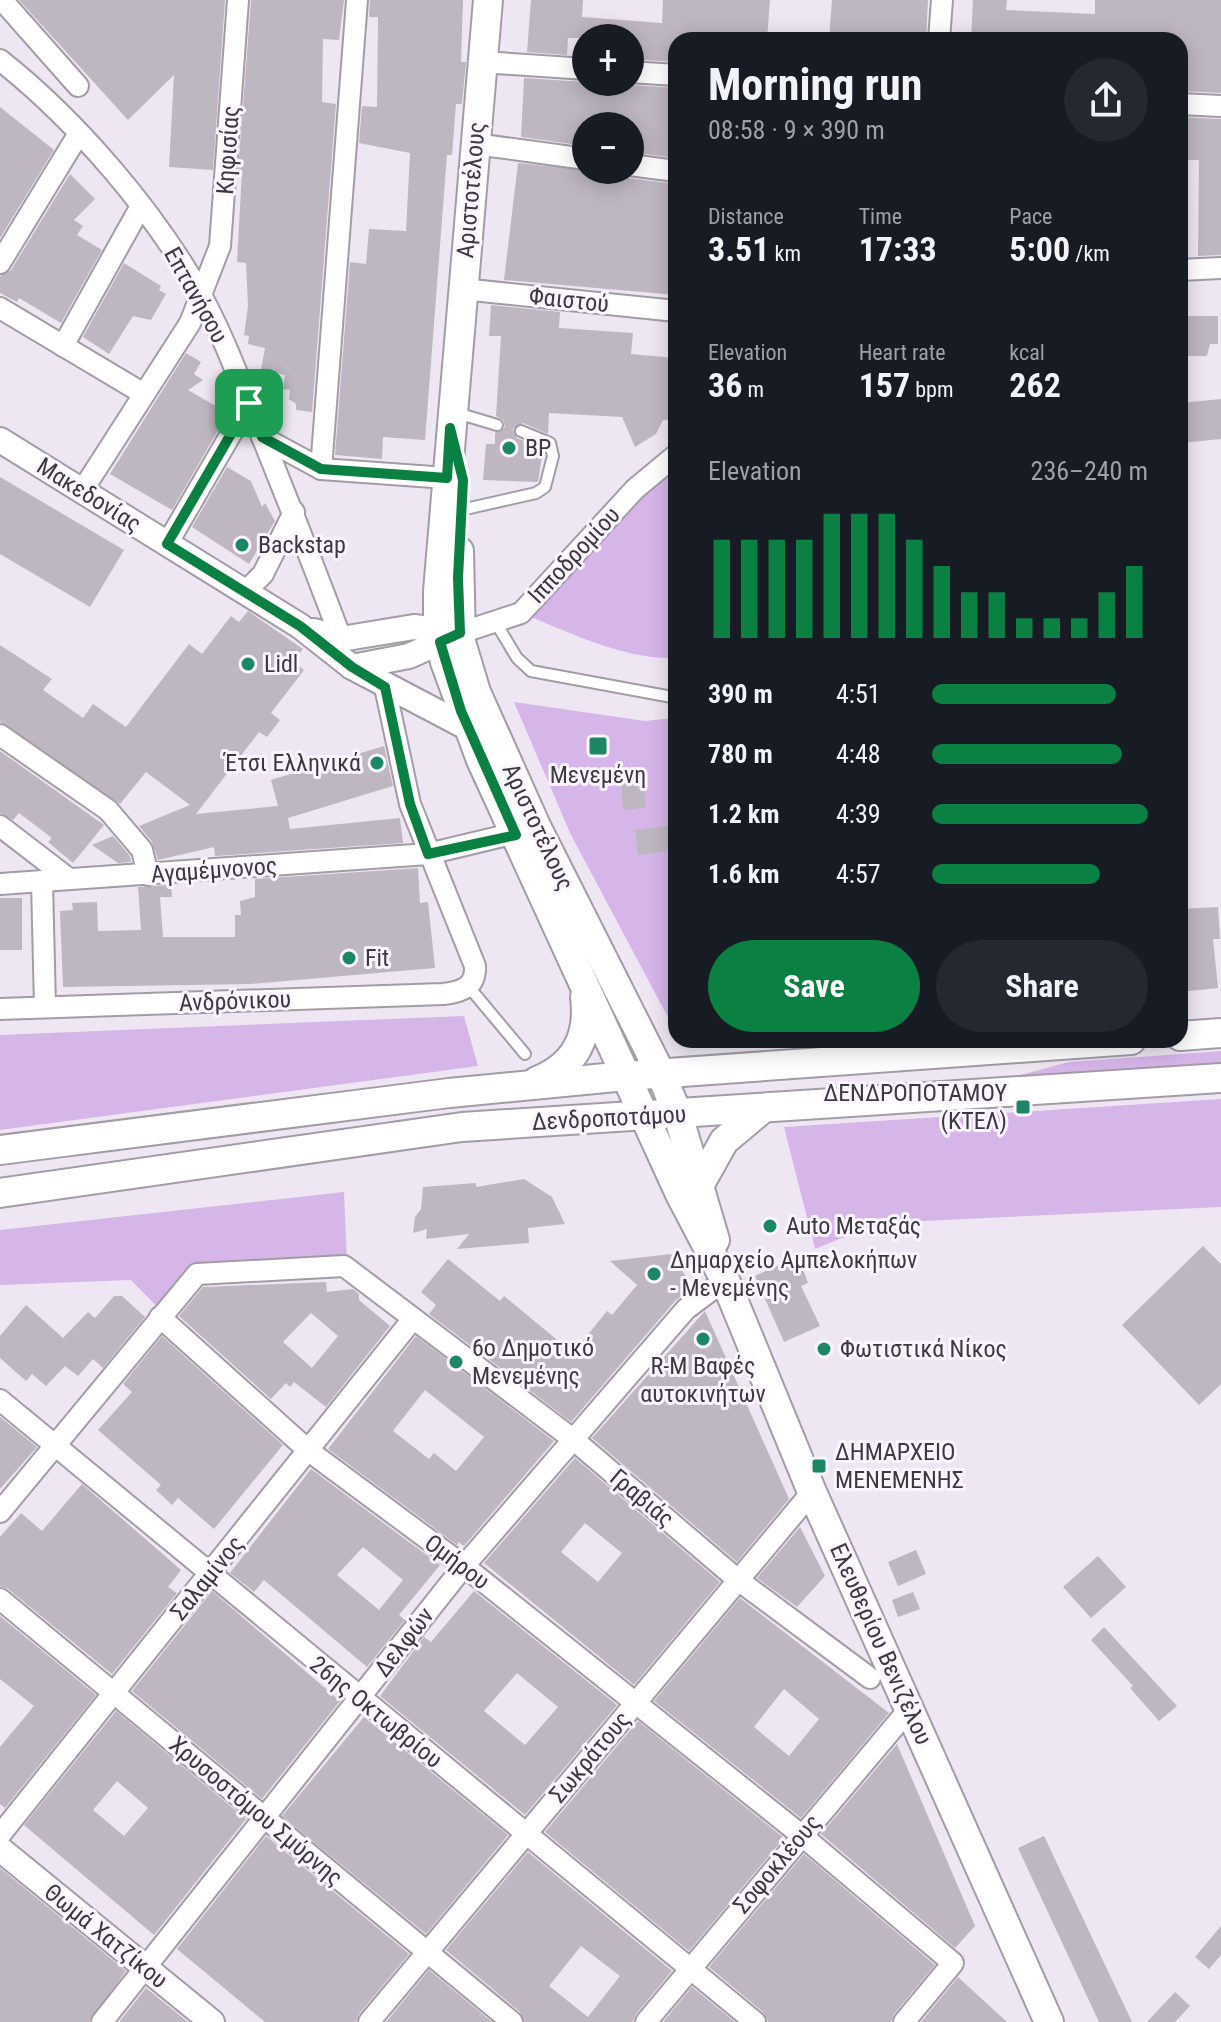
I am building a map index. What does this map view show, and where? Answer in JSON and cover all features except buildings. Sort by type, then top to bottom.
[{"type":"main road","name":"Αριστοτέλους","points":[[488,0],[447,478],[446,635],[468,728],[661,1074],[678,1115]]},
{"type":"main road","name":"Αριστοτέλους","points":[[451,420],[463,480],[446,635],[476,692],[580,977],[646,1117]]},
{"type":"main road","points":[[520,1087],[560,1070],[580,1046],[586,1013],[580,977]]},
{"type":"main road","points":[[1188,1035],[1221,1033]]},
{"type":"main road","name":"Δενδροποτάμου","points":[[0,1150],[626,1076],[1020,1048]]},
{"type":"main road","name":"Δενδροποτάμου","points":[[0,1193],[462,1127],[1221,1078]]},
{"type":"main road","points":[[700,1184],[724,1141],[762,1110]]},
{"type":"main road","name":"Ελευθερίου Βενιζέλου","points":[[678,1115],[725,1280]]},
{"type":"main road","name":"Ελευθερίου Βενιζέλου","points":[[646,1117],[680,1194],[725,1280],[812,1492],[1044,2017]]},
{"type":"street","points":[[2,0],[78,86]]},
{"type":"street","name":"Κηφισίας","points":[[82,491],[202,298],[220,246],[238,0]]},
{"type":"street","points":[[321,469],[357,0]]},
{"type":"street","points":[[940,32],[942,0]]},
{"type":"street","points":[[482,62],[572,68]]},
{"type":"street","name":"Επτανήσου","points":[[3,70],[78,135],[141,206],[202,298],[294,512],[352,667]]},
{"type":"street","points":[[644,73],[668,74]]},
{"type":"street","points":[[1188,104],[1221,106]]},
{"type":"street","points":[[0,263],[78,135]]},
{"type":"street","points":[[475,144],[572,157]]},
{"type":"street","points":[[644,167],[668,170]]},
{"type":"street","points":[[63,346],[141,206]]},
{"type":"street","points":[[1188,270],[1221,268]]},
{"type":"street","name":"Φαιστού","points":[[462,289],[668,310]]},
{"type":"street","points":[[0,308],[144,394]]},
{"type":"street","points":[[167,544],[249,403]]},
{"type":"street","points":[[262,437],[321,469],[447,478]]},
{"type":"street","name":"Μακεδονίας","points":[[0,440],[300,626],[352,667],[468,728]]},
{"type":"street","name":"Ιπποδρομίου","points":[[446,635],[496,623],[521,613],[635,489],[668,462]]},
{"type":"street","points":[[245,592],[263,574],[294,512]]},
{"type":"street","name":"Μακεδονίας","points":[[300,626],[341,639],[403,628],[446,635]]},
{"type":"street","points":[[352,667],[409,656],[446,635]]},
{"type":"street","points":[[385,687],[410,804],[428,854],[472,954],[475,974],[469,987]]},
{"type":"street","points":[[0,735],[108,810],[142,850],[148,875]]},
{"type":"street","points":[[0,826],[69,879]]},
{"type":"street","name":"Αγαμέμνονος","points":[[0,884],[428,854],[526,830]]},
{"type":"street","points":[[42,881],[45,1007]]},
{"type":"street","name":"Ανδρόνικου","points":[[0,1009],[443,994],[469,987]]},
{"type":"street","name":"Γραβιάς","points":[[160,1317],[201,1272],[340,1265],[352,1270],[412,1320],[574,1440],[738,1580],[870,1678]]},
{"type":"street","name":"Δελφών","points":[[102,2022],[464,1566],[686,1309],[725,1280]]},
{"type":"street","points":[[0,1512],[160,1317]]},
{"type":"street","name":"Ομήρου","points":[[160,1317],[309,1451],[464,1566],[800,1834],[953,1963],[904,2022]]},
{"type":"street","name":"Σαλαμίνος","points":[[0,1835],[412,1320]]},
{"type":"street","name":"26ης Οκτωβρίου","points":[[0,1400],[755,2022]]},
{"type":"street","name":"Σωκράτους","points":[[369,2022],[812,1492]]},
{"type":"street","name":"Χρυσοστόμου Σμύρνης","points":[[0,1599],[512,2022]]},
{"type":"street","name":"Σοφοκλέους","points":[[646,2022],[800,1834],[910,1708]]},
{"type":"street","name":"Θωμά Χατζίκου","points":[[0,1849],[212,2022]]},
{"type":"lane","points":[[451,420],[497,425]]},
{"type":"lane","points":[[461,510],[536,493],[545,487],[553,456],[550,443],[539,435],[521,431]]},
{"type":"lane","points":[[496,623],[517,658],[531,671],[668,696]]},
{"type":"lane","points":[[469,987],[525,1054]]},
{"type":"shaded area","points":[[668,463],[668,658],[617,650],[521,613]]},
{"type":"shaded area","points":[[514,702],[645,721],[668,719],[668,1017],[571,835]]},
{"type":"shaded area","points":[[464,1016],[478,1066],[0,1130],[0,1035]]},
{"type":"shaded area","points":[[1221,1051],[1221,1064],[1009,1078],[1069,1062]]},
{"type":"shaded area","points":[[1221,1099],[1221,1207],[880,1223],[881,1232],[849,1235],[815,1249],[784,1127]]},
{"type":"shaded area","points":[[344,1192],[347,1263],[199,1268],[161,1311],[131,1280],[0,1285],[0,1230]]},
{"type":"place","name":"BP","points":[[509,448]]},
{"type":"place","name":"Backstap","points":[[242,545]]},
{"type":"place","name":"Lidl","points":[[248,664]]},
{"type":"place","name":"Μενεμένη","points":[[598,746]]},
{"type":"place","name":"Έτσι Ελληνικά","points":[[377,763]]},
{"type":"place","name":"Fit","points":[[349,958]]},
{"type":"place","name":"ΔΕΝΔΡΟΠΟΤΑΜΟΥ (ΚΤΕΛ)","points":[[1023,1107]]},
{"type":"place","name":"Auto Μεταξάς","points":[[770,1226]]},
{"type":"place","name":"Δημαρχείο Αμπελοκήπων - Μενεμένης","points":[[654,1274]]},
{"type":"place","name":"R-M Βαφές αυτοκινήτων","points":[[703,1339]]},
{"type":"place","name":"Φωτιστικά Νίκος","points":[[824,1349]]},
{"type":"place","name":"6ο Δημοτικό Μενεμένης","points":[[456,1362]]},
{"type":"place","name":"ΔΗΜΑΡΧΕΙΟ ΜΕΝΕΜΕΝΗΣ","points":[[819,1466]]},
{"type":"route","points":[[249,403],[262,437],[321,469],[447,478],[450,428],[463,480],[458,578],[460,633],[440,642],[461,711],[516,835],[428,854],[399,762],[385,687],[352,667],[300,626],[167,544],[249,403]]}]
